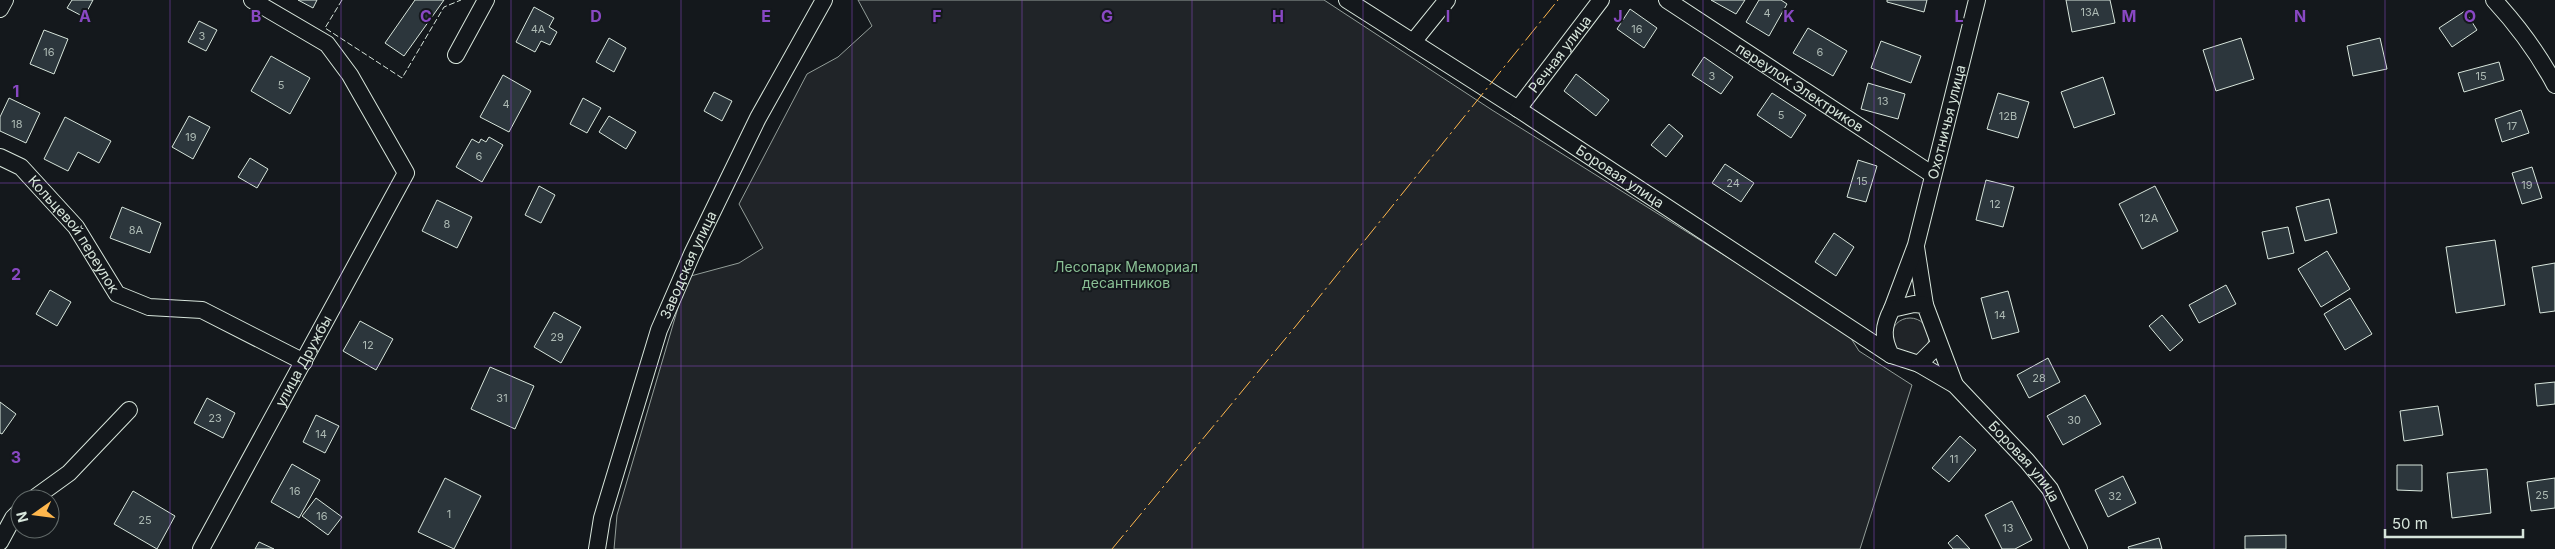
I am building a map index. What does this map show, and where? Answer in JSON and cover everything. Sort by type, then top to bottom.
[{"type":"street","points":[[0,9],[5,0]]},
{"type":"street","points":[[456,55],[486,0]]},
{"type":"street","name":"Заводская улица","points":[[597,549],[602,518],[659,330],[692,254],[758,118],[824,0]]},
{"type":"street","name":"Боровая улица","points":[[1347,0],[1518,109],[1891,356]]},
{"type":"street","points":[[1413,42],[1447,0]]},
{"type":"street","name":"Речная улица","points":[[1518,109],[1601,0]]},
{"type":"street","name":"переулок Электриков","points":[[1667,0],[1932,175]]},
{"type":"street","name":"Охотничья улица","points":[[1866,338],[1889,315],[1916,245],[1977,0]]},
{"type":"street","points":[[2494,0],[2514,22],[2540,57],[2555,85]]},
{"type":"street","name":"улица Дружбы","points":[[201,549],[406,173],[350,75],[326,44],[259,2]]},
{"type":"street","name":"Кольцевой переулок","points":[[0,157],[21,167],[76,227],[117,294],[149,307],[202,310],[304,362]]},
{"type":"street","name":"Охотничья улица","points":[[1916,245],[1925,305]]},
{"type":"street","points":[[1914,304],[1925,305],[1938,345],[1919,364],[1891,356],[1884,335],[1889,315],[1914,304]]},
{"type":"street","name":"Боровая улица","points":[[1938,345],[1955,385]]},
{"type":"street","name":"Боровая улица","points":[[1919,364],[1955,385],[2026,461],[2050,489],[2079,549]]},
{"type":"street","points":[[47,489],[69,473],[129,410]]},
{"type":"street","points":[[0,542],[10,524]]},
{"type":"green space","name":"Лесопарк Мемориал десантников","points":[[858,0],[1324,0],[1492,110],[1847,332],[1859,351],[1912,385],[1860,549],[614,549],[617,515],[687,277],[739,263],[763,248],[739,204],[807,74],[838,57],[872,26]]},
{"type":"green space","points":[[1910,318],[1923,324],[1929,337],[1923,350],[1910,356],[1897,350],[1891,337],[1897,324]]},
{"type":"building","points":[[72,0],[93,0],[84,17],[67,8]]},
{"type":"building","points":[[298,0],[317,0],[313,8]]},
{"type":"building","points":[[415,0],[444,0],[404,56],[385,43]]},
{"type":"building","points":[[1711,0],[1745,0],[1736,14]]},
{"type":"building","points":[[1759,0],[1781,0],[1787,4],[1769,36],[1746,22]]},
{"type":"building","points":[[1887,0],[1927,0],[1924,12],[1887,2]]},
{"type":"building","points":[[2066,0],[2110,0],[2115,23],[2072,32]]},
{"type":"building","points":[[534,7],[554,18],[549,27],[557,32],[550,45],[541,41],[535,52],[516,42]]},
{"type":"building","points":[[1630,9],[1657,28],[1644,48],[1617,29]]},
{"type":"building","points":[[2465,11],[2477,30],[2452,47],[2439,28]]},
{"type":"building","points":[[199,21],[217,30],[206,51],[188,42]]},
{"type":"building","points":[[1808,28],[1847,51],[1833,76],[1793,53]]},
{"type":"building","points":[[44,30],[68,39],[54,74],[30,64]]},
{"type":"building","points":[[609,38],[626,48],[614,72],[596,62]]},
{"type":"building","points":[[2241,38],[2254,79],[2216,91],[2203,50]]},
{"type":"building","points":[[2380,38],[2387,69],[2353,76],[2347,46]]},
{"type":"building","points":[[1881,41],[1921,56],[1911,83],[1871,68]]},
{"type":"building","points":[[271,56],[310,78],[290,114],[251,91]]},
{"type":"building","points":[[1704,57],[1733,77],[1721,94],[1692,75]]},
{"type":"building","points":[[2499,62],[2504,80],[2464,92],[2458,73]]},
{"type":"building","points":[[1576,74],[1609,100],[1596,116],[1564,91]]},
{"type":"building","points":[[503,75],[531,91],[509,132],[480,117]]},
{"type":"building","points":[[2103,77],[2115,114],[2074,128],[2061,92]]},
{"type":"building","points":[[1868,83],[1905,94],[1898,119],[1861,109]]},
{"type":"building","points":[[714,92],[732,101],[722,121],[704,111]]},
{"type":"building","points":[[1772,93],[1806,115],[1791,138],[1757,115]]},
{"type":"building","points":[[1998,93],[2029,102],[2018,138],[1987,129]]},
{"type":"building","points":[[9,98],[40,113],[26,143],[0,131],[0,117]]},
{"type":"building","points":[[583,98],[601,108],[587,133],[570,124]]},
{"type":"building","points":[[2521,110],[2529,133],[2502,142],[2495,119]]},
{"type":"building","points":[[189,116],[210,127],[193,159],[172,147]]},
{"type":"building","points":[[609,116],[636,132],[626,149],[599,132]]},
{"type":"building","points":[[65,117],[111,141],[99,163],[78,152],[68,171],[44,159]]},
{"type":"building","points":[[1669,124],[1683,136],[1666,157],[1651,145]]},
{"type":"building","points":[[489,137],[503,145],[482,182],[456,167],[472,139],[479,143],[481,139],[486,142]]},
{"type":"building","points":[[250,158],[268,169],[257,188],[238,177]]},
{"type":"building","points":[[1858,160],[1877,166],[1866,202],[1847,197]]},
{"type":"building","points":[[1725,164],[1754,183],[1741,202],[1712,183]]},
{"type":"building","points":[[2532,167],[2542,198],[2522,204],[2512,173]]},
{"type":"building","points":[[1986,180],[2014,187],[2003,227],[1976,220]]},
{"type":"building","points":[[539,186],[555,195],[541,223],[525,215]]},
{"type":"building","points":[[2155,186],[2178,231],[2142,249],[2119,204]]},
{"type":"building","points":[[2329,199],[2337,233],[2305,241],[2296,207]]},
{"type":"building","points":[[437,200],[472,217],[457,248],[422,231]]},
{"type":"building","points":[[122,207],[161,223],[150,253],[110,238]]},
{"type":"building","points":[[2288,227],[2294,253],[2268,259],[2262,232]]},
{"type":"building","points":[[1834,233],[1854,247],[1836,276],[1815,262]]},
{"type":"building","points":[[2495,240],[2505,305],[2456,313],[2446,247]]},
{"type":"building","points":[[2327,251],[2350,289],[2321,307],[2298,269]]},
{"type":"building","points":[[2555,263],[2555,311],[2540,313],[2532,267]]},
{"type":"building","points":[[2226,285],[2236,304],[2199,323],[2189,305]]},
{"type":"building","points":[[50,290],[71,302],[57,326],[36,314]]},
{"type":"building","points":[[2008,291],[2019,332],[1992,339],[1981,298]]},
{"type":"building","points":[[2350,298],[2372,334],[2345,350],[2324,314]]},
{"type":"building","points":[[554,312],[581,327],[561,363],[534,347]]},
{"type":"building","points":[[2162,315],[2183,340],[2170,351],[2149,326]]},
{"type":"building","points":[[360,321],[393,339],[376,370],[343,351]]},
{"type":"building","points":[[2048,358],[2060,382],[2029,398],[2017,375]]},
{"type":"building","points":[[490,367],[534,386],[515,429],[471,409]]},
{"type":"building","points":[[2555,382],[2555,404],[2537,406],[2535,384]]},
{"type":"building","points":[[2085,395],[2101,424],[2063,445],[2047,416]]},
{"type":"building","points":[[207,398],[235,413],[223,438],[194,423]]},
{"type":"building","points":[[0,402],[16,414],[2,434],[0,433]]},
{"type":"building","points":[[2438,406],[2443,435],[2404,441],[2400,411]]},
{"type":"building","points":[[316,415],[339,426],[325,453],[303,442]]},
{"type":"building","points":[[1960,436],[1976,450],[1949,482],[1932,468]]},
{"type":"building","points":[[292,464],[320,480],[299,518],[271,502]]},
{"type":"building","points":[[2397,465],[2422,465],[2422,491],[2397,490]]},
{"type":"building","points":[[2487,469],[2491,513],[2452,518],[2447,473]]},
{"type":"building","points":[[2123,476],[2136,503],[2108,517],[2095,490]]},
{"type":"building","points":[[445,478],[481,496],[454,549],[418,532]]},
{"type":"building","points":[[2555,478],[2555,508],[2531,511],[2527,482]]},
{"type":"building","points":[[133,491],[175,516],[157,549],[114,524]]},
{"type":"building","points":[[316,498],[342,517],[328,535],[302,516]]},
{"type":"building","points":[[2012,501],[2032,540],[2015,549],[2002,549],[1985,515]]},
{"type":"building","points":[[1957,535],[1970,549],[1953,549],[1948,543]]},
{"type":"building","points":[[2286,535],[2286,549],[2245,549],[2245,536]]},
{"type":"building","points":[[2159,538],[2162,549],[2129,549],[2128,547]]},
{"type":"building","points":[[259,542],[274,549],[255,549]]},
{"type":"fence","points":[[342,0],[325,28],[402,78],[444,7],[461,0]]},
{"type":"power","points":[[1112,549],[1295,327],[1558,0]]}]
